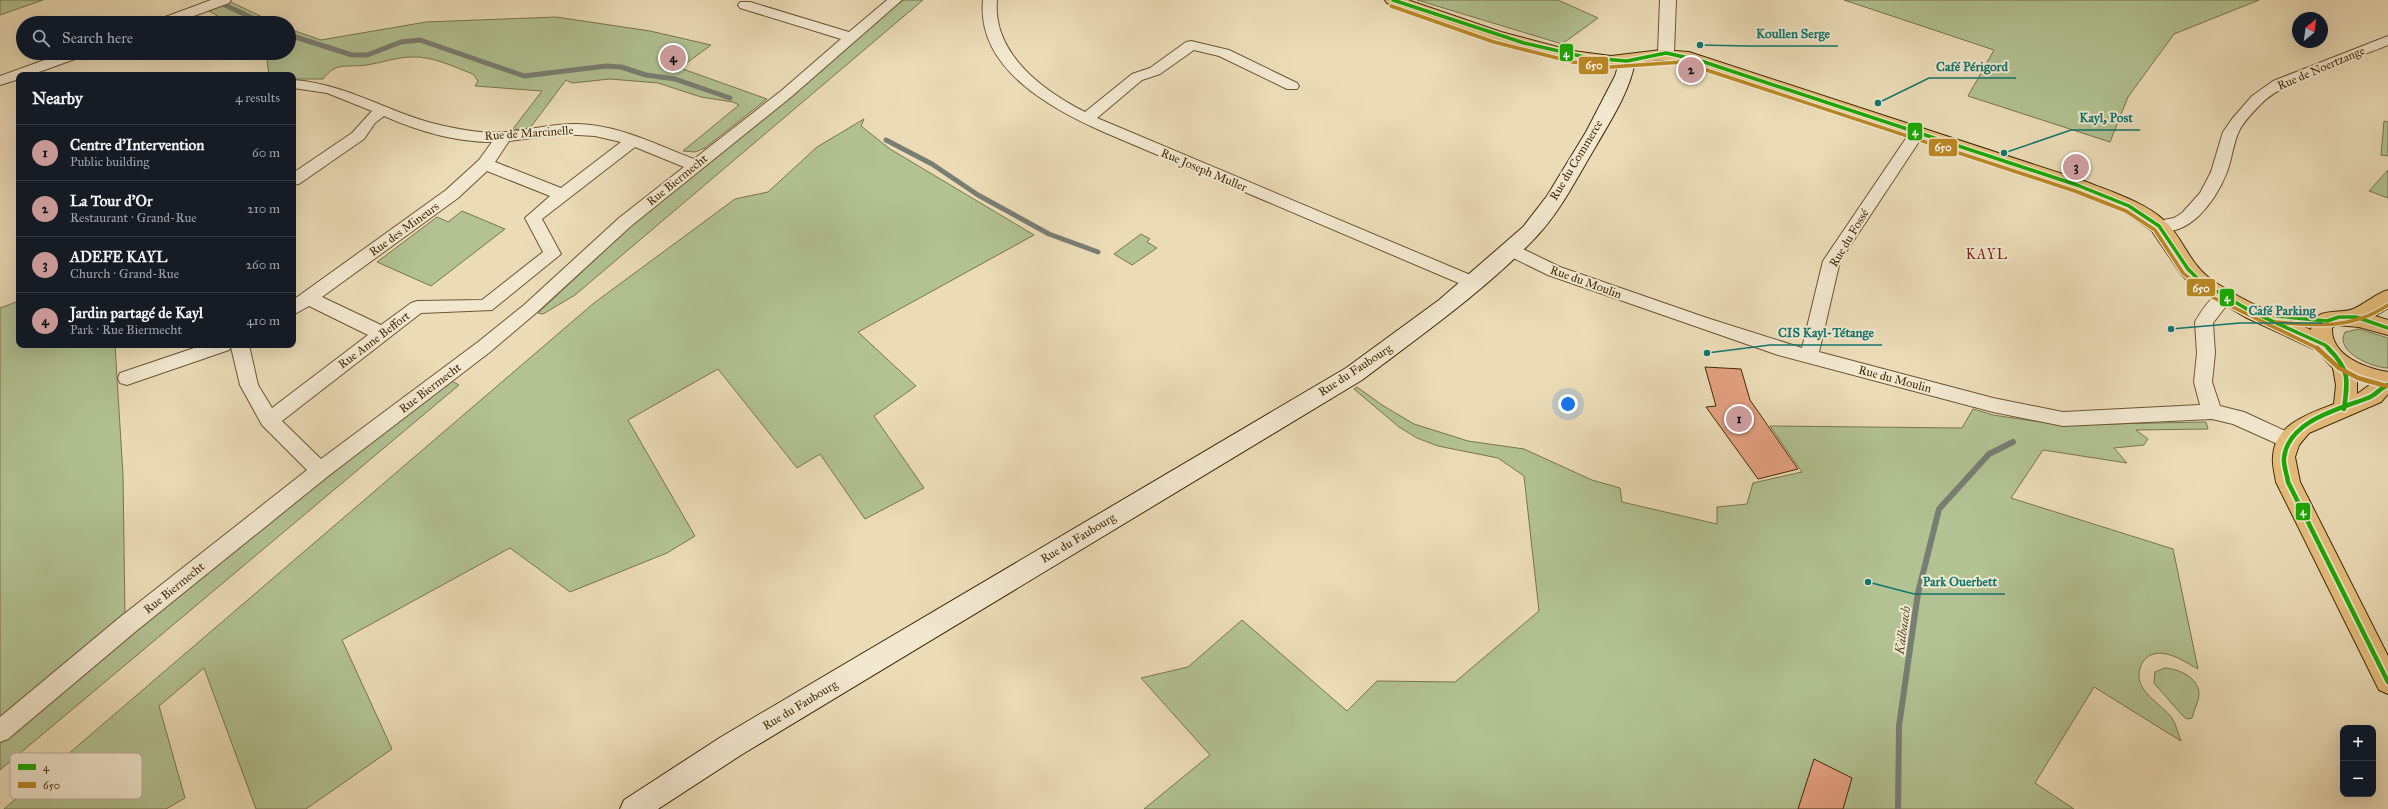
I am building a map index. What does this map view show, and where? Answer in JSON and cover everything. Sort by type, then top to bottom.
[{"type":"main road","points":[[1393,0],[1532,45],[1600,60],[1627,61],[1649,55],[1666,53],[1698,60],[1918,131],[2077,185],[2129,206],[2159,226],[2188,269],[2202,282],[2224,297],[2252,312],[2325,345],[2343,363],[2361,373],[2388,380]]},
{"type":"main road","points":[[1666,53],[1668,0]]},
{"type":"main road","name":"Rue du Commerce","points":[[1511,250],[1530,232],[1567,178],[1624,76],[1627,61]]},
{"type":"main road","name":"Rue du Faubourg","points":[[634,809],[731,746],[1354,374],[1417,328],[1474,283],[1511,250]]},
{"type":"main road","points":[[2356,318],[2378,306],[2388,297]]},
{"type":"main road","points":[[2252,312],[2292,319],[2327,321],[2339,317],[2356,318],[2388,328]]},
{"type":"main road","points":[[2325,345],[2321,335],[2321,327],[2327,321]]},
{"type":"main road","points":[[2343,363],[2347,385],[2344,409]]},
{"type":"main road","points":[[2388,385],[2382,387],[2372,396],[2301,426],[2289,441],[2284,457],[2288,482],[2388,682]]},
{"type":"street","points":[[181,16],[224,0]]},
{"type":"street","name":"Rue Biermecht","points":[[0,731],[127,625],[320,471],[484,347],[530,309],[625,222],[786,94],[895,0]]},
{"type":"street","name":"Rue Joseph Muller","points":[[990,3],[991,26],[998,44],[1013,66],[1033,86],[1060,104],[1087,118],[1216,176],[1474,283]]},
{"type":"street","points":[[745,5],[852,38]]},
{"type":"street","name":"Rue de Noertzange","points":[[2159,226],[2178,223],[2188,216],[2207,196],[2219,172],[2231,132],[2237,122],[2258,99],[2278,84],[2388,40]]},
{"type":"street","points":[[1087,118],[1138,77],[1155,71],[1191,45],[1224,53],[1292,86]]},
{"type":"street","points":[[25,72],[58,60]]},
{"type":"street","points":[[0,81],[16,75]]},
{"type":"street","name":"Rue de Marcinelle","points":[[296,84],[322,86],[381,111],[440,131],[472,136],[504,137],[580,129],[612,134],[695,165]]},
{"type":"street","points":[[296,178],[358,136],[370,120],[381,111]]},
{"type":"street","name":"Rue du Fossé","points":[[1809,356],[1832,261],[1918,131]]},
{"type":"street","name":"Rue des Mineurs","points":[[296,307],[452,194],[486,164],[504,137]]},
{"type":"street","name":"Rue Anne Beffort","points":[[269,420],[417,307],[486,306],[552,254],[534,218],[632,142]]},
{"type":"street","points":[[486,164],[562,195]]},
{"type":"street","name":"Rue du Moulin","points":[[1511,250],[1554,271],[1701,323],[1809,356],[1993,405],[2063,419],[2212,412],[2248,422],[2289,441]]},
{"type":"street","points":[[2212,412],[2203,382],[2206,353],[2204,322],[2224,297]]},
{"type":"street","points":[[308,298],[383,334]]},
{"type":"street","points":[[127,378],[226,348]]},
{"type":"street","points":[[237,348],[249,385],[269,420],[320,471]]},
{"type":"green space","points":[[0,0],[43,0],[0,15]]},
{"type":"green space","points":[[903,0],[923,0],[575,295],[543,314],[538,313],[633,224],[826,67],[834,57]]},
{"type":"green space","points":[[1417,0],[1558,0],[1598,18],[1562,44]]},
{"type":"green space","points":[[1844,0],[2259,0],[2174,34],[2128,97],[2110,142],[1968,96],[1994,50]]},
{"type":"green space","points":[[231,2],[260,16],[218,16],[209,11]]},
{"type":"green space","points":[[556,17],[650,31],[711,45],[680,68],[767,99],[705,148],[695,152],[683,151],[739,105],[733,102],[701,97],[658,83],[610,79],[572,83],[566,80],[530,128],[512,130],[542,91],[475,86],[478,81],[473,74],[443,62],[428,58],[406,57],[366,65],[337,67],[328,73],[323,79],[296,79],[296,72],[269,72],[267,60],[296,60],[296,31],[321,40],[426,22]]},
{"type":"green space","points":[[864,119],[861,126],[890,149],[1034,235],[858,332],[916,386],[874,416],[924,488],[865,519],[820,454],[797,468],[718,369],[628,420],[695,536],[667,553],[570,592],[510,548],[342,640],[392,749],[306,809],[256,809],[204,668],[159,706],[185,798],[166,809],[4,809],[16,799],[142,799],[142,753],[69,753],[594,303],[735,199],[768,192],[817,147]]},
{"type":"green space","points":[[2384,121],[2388,122],[2388,156],[2381,155]]},
{"type":"green space","points":[[2388,170],[2388,198],[2369,191]]},
{"type":"green space","points":[[462,211],[505,229],[431,286],[377,262],[437,217],[448,222]]},
{"type":"green space","points":[[1141,234],[1150,239],[1147,242],[1157,248],[1132,265],[1114,254]]},
{"type":"green space","points":[[16,302],[16,348],[115,348],[123,475],[125,618],[0,722],[0,308]]},
{"type":"green space","points":[[2359,329],[2388,338],[2388,368],[2373,365],[2357,358],[2345,346],[2343,339],[2345,332]]},
{"type":"green space","points":[[450,380],[459,385],[20,753],[10,753],[10,762],[0,770],[0,731]]},
{"type":"green space","points":[[1357,387],[1382,405],[1414,424],[1468,441],[1524,449],[1592,480],[1620,488],[1622,502],[1717,524],[1717,507],[1747,504],[1753,483],[1802,472],[1770,426],[1962,428],[1973,409],[1993,415],[2061,425],[2206,422],[2208,429],[2136,430],[2148,439],[2144,445],[2114,448],[2127,463],[2043,450],[2011,498],[2173,549],[2198,669],[2181,659],[2161,653],[2149,656],[2143,661],[2139,676],[2140,683],[2144,690],[2172,718],[2181,741],[2094,687],[2035,783],[2074,809],[1144,809],[1210,755],[1141,678],[1188,667],[1242,620],[1347,711],[1377,681],[1455,682],[1539,611],[1524,476],[1498,458],[1438,446],[1417,438],[1399,427],[1354,389]]},
{"type":"green space","points":[[2165,668],[2181,672],[2191,678],[2198,687],[2199,696],[2192,718],[2187,719],[2182,715],[2154,683],[2155,672]]},
{"type":"building","points":[[1705,367],[1741,369],[1750,400],[1798,469],[1758,479],[1706,407],[1716,406]]},
{"type":"building","points":[[1814,759],[1852,778],[1843,809],[1798,809]]},
{"type":"waterway","points":[[225,5],[248,16]]},
{"type":"waterway","points":[[296,37],[352,55],[367,55],[401,42],[420,40],[524,76],[606,66],[621,67],[646,75],[675,79],[730,98]]},
{"type":"waterway","points":[[886,140],[932,164],[978,195],[1049,234],[1098,252]]},
{"type":"waterway","name":"Kälbaach","points":[[1898,809],[1899,726],[1918,593],[1939,509],[1989,454],[2013,442]]},
{"type":"transit line","name":"4","points":[[1393,0],[1524,43],[1589,58],[1627,61],[1666,53],[1698,60],[2077,185],[2129,206],[2159,226],[2188,269],[2201,282],[2252,312],[2325,345],[2343,363],[2347,385],[2344,409]]},
{"type":"transit line","name":"650","points":[[1391,6],[1494,42],[1547,57],[1610,67],[1672,61],[1682,62],[2075,191],[2126,211],[2155,230],[2183,273],[2212,297],[2321,350],[2339,368],[2358,378],[2386,386]]},
{"type":"transit line","name":"650","points":[[2276,322],[2306,325],[2335,325],[2349,323],[2362,320],[2375,314],[2388,305]]},
{"type":"transit line","name":"4","points":[[2277,316],[2327,321],[2339,317],[2356,317],[2388,328]]},
{"type":"transit line","name":"4","points":[[2388,385],[2382,387],[2373,396],[2333,411],[2305,426],[2295,435],[2287,446],[2284,458],[2288,482],[2388,682]]},
{"type":"place","name":"Koullen Serge","points":[[1700,45]]},
{"type":"place","name":"Jardin partagé de Kayl","points":[[673,58]]},
{"type":"place","name":"La Tour d'Or","points":[[1691,70]]},
{"type":"place","name":"Café Périgord","points":[[1878,103]]},
{"type":"place","name":"Kayl, Post","points":[[2004,153]]},
{"type":"place","name":"ADEFE KAYL","points":[[2076,167]]},
{"type":"place","name":"Café Parking","points":[[2171,329]]},
{"type":"place","name":"CIS Kayl-Tétange","points":[[1707,353]]},
{"type":"place","name":"Centre d'Intervention","points":[[1739,419]]},
{"type":"place","name":"Park Ouerbett","points":[[1868,582]]},
{"type":"district","name":"KAYL","points":[[1987,254]]}]
